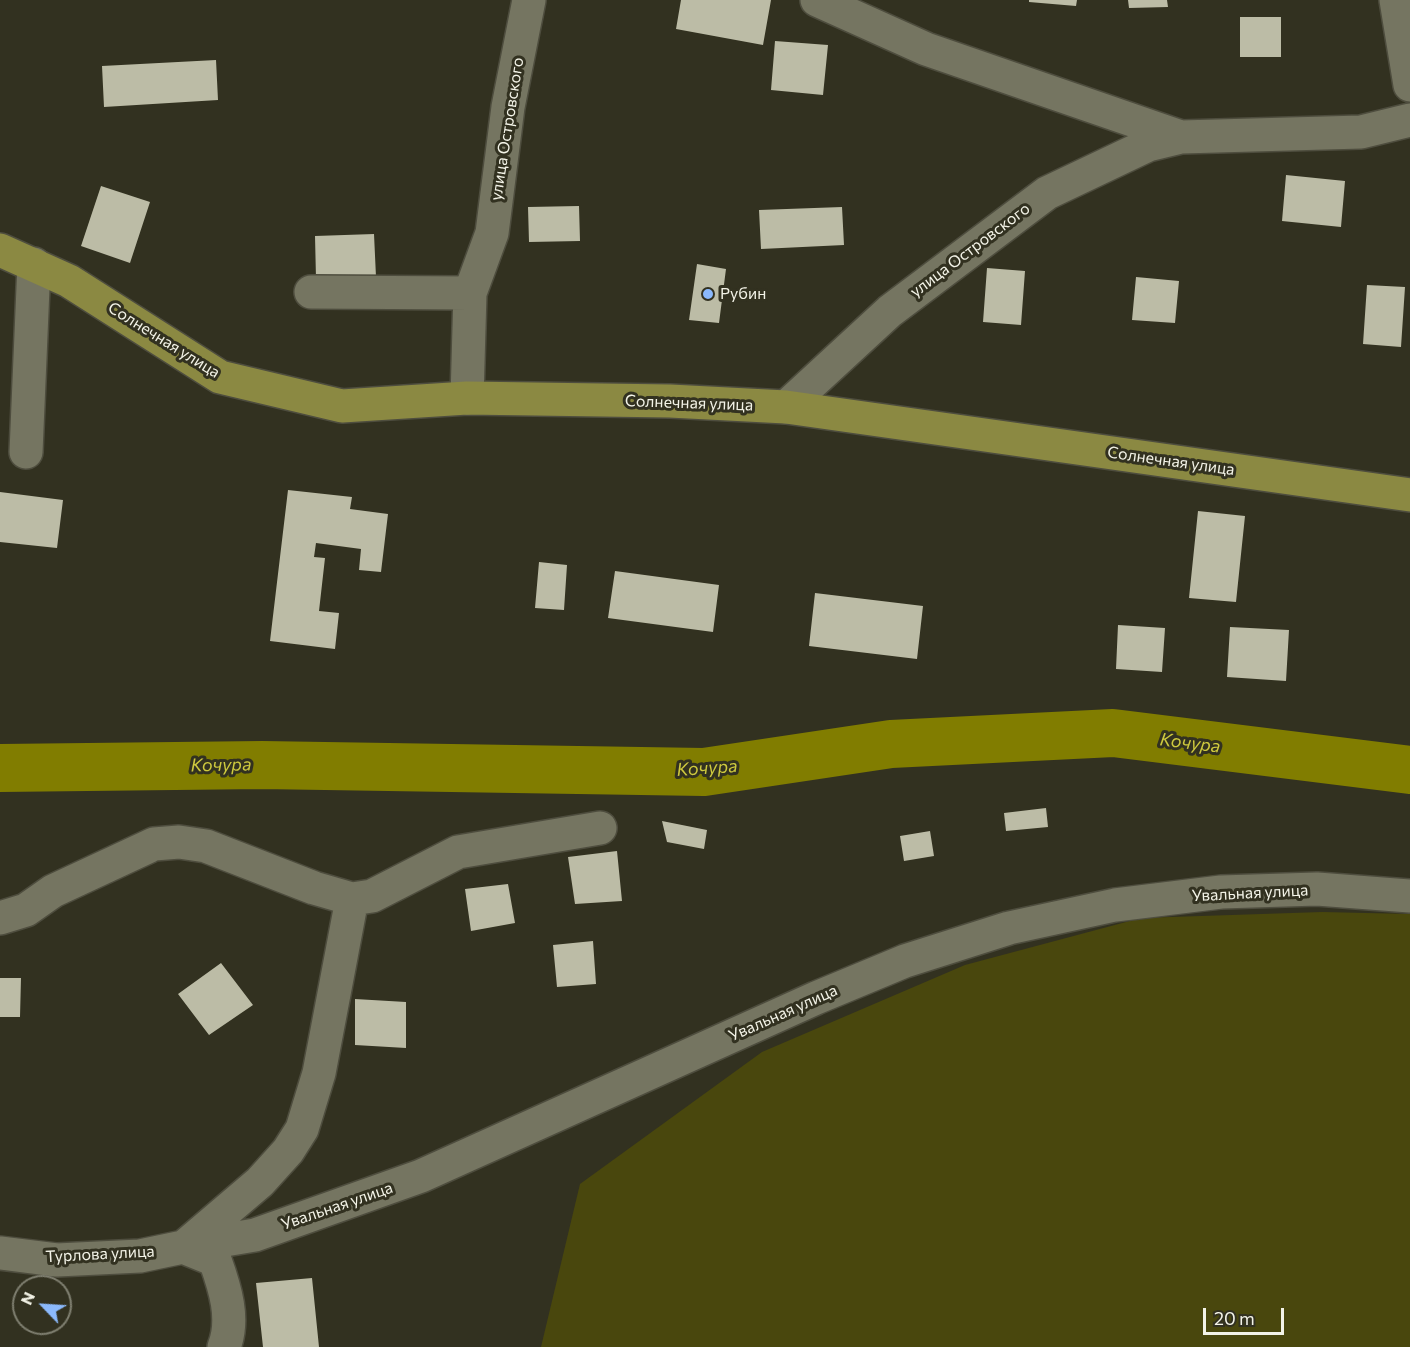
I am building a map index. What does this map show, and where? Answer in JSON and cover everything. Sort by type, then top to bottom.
[{"type":"main road","name":"Солнечная улица","points":[[0,250],[69,281],[219,377],[342,406],[467,398],[670,401],[786,407],[1410,495]]},
{"type":"street","name":"улица Островского","points":[[467,398],[470,293],[492,233],[508,107],[530,0]]},
{"type":"street","name":"улица Островского","points":[[818,0],[926,49],[1181,137]]},
{"type":"street","points":[[1396,0],[1410,85]]},
{"type":"street","name":"улица Островского","points":[[786,407],[890,311],[1047,193],[1148,145],[1181,137],[1361,132],[1410,120]]},
{"type":"street","points":[[26,452],[34,264]]},
{"type":"street","points":[[311,292],[470,293]]},
{"type":"street","points":[[0,918],[26,910],[53,891],[154,844],[179,842],[206,846],[314,888],[352,899],[372,896],[458,852],[600,828]]},
{"type":"street","name":"Увальная улица","points":[[183,1247],[255,1235],[421,1176],[816,998],[905,961],[1009,928],[1115,905],[1221,892],[1317,889],[1410,896]]},
{"type":"street","points":[[224,1347],[229,1334],[227,1292],[215,1260],[183,1247],[260,1182],[288,1152],[302,1129],[319,1073],[352,899]]},
{"type":"street","name":"Турлова улица","points":[[0,1253],[57,1260],[141,1256],[183,1247]]},
{"type":"shaded area","points":[[1322,912],[1410,914],[1410,1347],[541,1347],[580,1184],[762,1052],[965,965],[1141,918]]},
{"type":"building","points":[[681,0],[771,0],[763,45],[676,29]]},
{"type":"building","points":[[1029,0],[1077,0],[1076,6],[1029,2]]},
{"type":"building","points":[[1128,0],[1167,0],[1168,7],[1129,8]]},
{"type":"building","points":[[1240,17],[1281,17],[1281,57],[1240,57]]},
{"type":"building","points":[[775,41],[828,45],[823,95],[771,90]]},
{"type":"building","points":[[216,60],[218,100],[104,107],[102,66]]},
{"type":"building","points":[[1286,175],[1345,181],[1341,227],[1282,221]]},
{"type":"building","points":[[101,186],[150,202],[130,263],[81,246]]},
{"type":"building","points":[[579,206],[580,241],[529,242],[528,207]]},
{"type":"building","points":[[842,207],[844,245],[761,249],[759,210]]},
{"type":"building","points":[[374,234],[376,277],[316,279],[315,236]]},
{"type":"building","name":"Рубин","points":[[697,264],[726,269],[719,323],[689,320]]},
{"type":"building","points":[[987,268],[1025,271],[1021,325],[983,322]]},
{"type":"building","points":[[1136,277],[1179,281],[1175,323],[1132,320]]},
{"type":"building","points":[[1367,285],[1405,287],[1401,347],[1363,344]]},
{"type":"building","points":[[288,490],[352,497],[350,509],[388,514],[381,572],[359,570],[361,549],[316,543],[314,557],[325,558],[319,611],[339,613],[335,649],[270,641]]},
{"type":"building","points":[[0,492],[63,500],[57,548],[0,542]]},
{"type":"building","points":[[1198,511],[1245,516],[1236,602],[1189,598]]},
{"type":"building","points":[[539,562],[567,565],[564,610],[535,608]]},
{"type":"building","points":[[615,571],[719,585],[713,632],[608,618]]},
{"type":"building","points":[[815,593],[923,606],[917,659],[809,646]]},
{"type":"building","points":[[1118,625],[1165,628],[1162,672],[1116,669]]},
{"type":"building","points":[[1230,627],[1289,630],[1286,681],[1227,677]]},
{"type":"building","points":[[1046,808],[1048,827],[1006,831],[1004,813]]},
{"type":"building","points":[[662,821],[707,830],[704,849],[667,842]]},
{"type":"building","points":[[930,831],[934,856],[904,861],[900,836]]},
{"type":"building","points":[[617,851],[622,901],[575,904],[568,857]]},
{"type":"building","points":[[508,884],[515,923],[471,931],[465,889]]},
{"type":"building","points":[[593,941],[596,984],[557,987],[553,945]]},
{"type":"building","points":[[221,963],[253,1005],[209,1035],[178,994]]},
{"type":"building","points":[[0,978],[21,978],[20,1017],[0,1017]]},
{"type":"building","points":[[355,999],[406,1002],[406,1048],[355,1045]]},
{"type":"building","points":[[312,1278],[319,1347],[263,1347],[256,1283]]},
{"type":"waterway","name":"Кочура","points":[[0,768],[262,765],[704,772],[891,744],[1113,733],[1410,770]]},
{"type":"place","name":"Рубин","points":[[708,294]]}]
